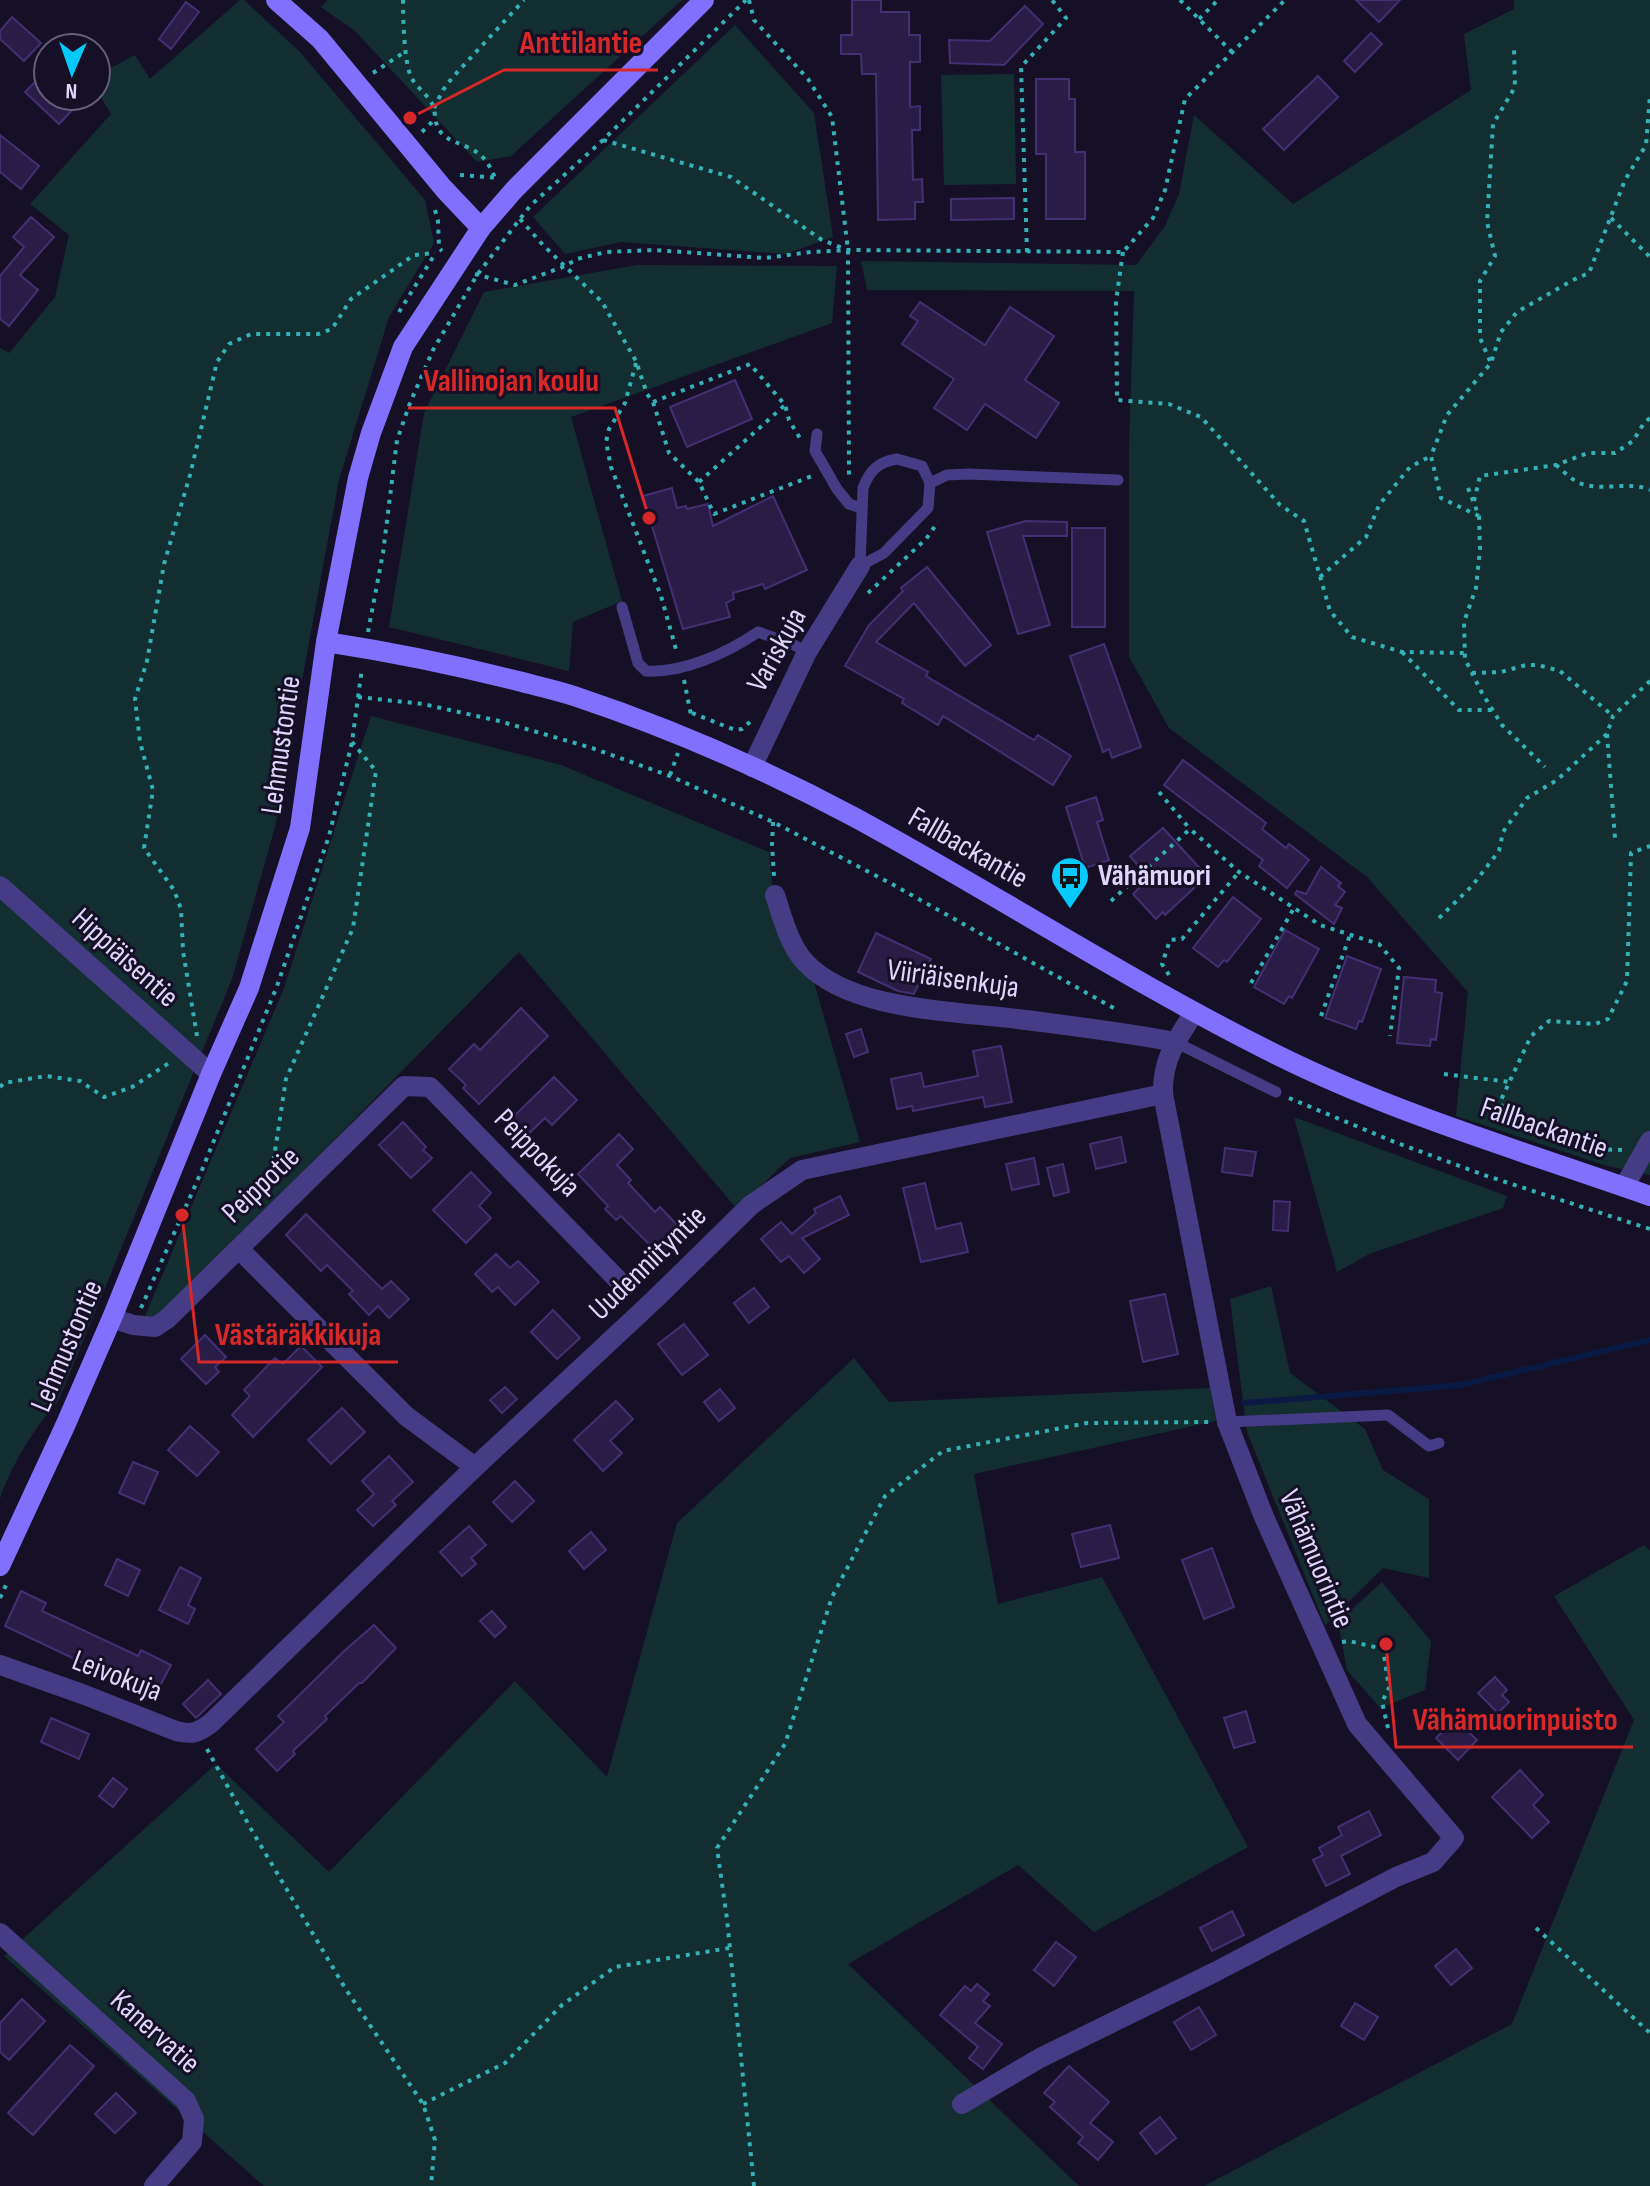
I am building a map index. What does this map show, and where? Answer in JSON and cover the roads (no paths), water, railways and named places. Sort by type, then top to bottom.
[{"type":"main road","points":[[276,0],[320,39],[444,189],[481,228]]},
{"type":"main road","name":"Lehmustontie","points":[[0,1566],[112,1318],[249,988],[300,828],[326,642],[358,478],[378,410],[403,347],[481,228],[514,190],[704,0]]},
{"type":"main road","name":"Fallbackantie","points":[[326,642],[458,666],[572,695],[684,737],[852,816],[1194,1013],[1305,1068],[1412,1114],[1650,1196]]},
{"type":"street","name":"Variskuja","points":[[752,767],[807,652],[860,566]]},
{"type":"street","name":"Hippiäisentie","points":[[0,886],[211,1074]]},
{"type":"street","name":"Viiriäisenkuja","points":[[775,895],[785,928],[804,961],[839,988],[895,1005],[1175,1042]]},
{"type":"street","points":[[1163,1094],[1163,1075],[1175,1042],[1194,1013]]},
{"type":"street","name":"Peippotie","points":[[112,1318],[133,1325],[155,1327],[167,1319],[404,1086]]},
{"type":"street","name":"Peippokuja","points":[[404,1086],[430,1087],[618,1280]]},
{"type":"street","name":"Vähämuorintie","points":[[962,2104],[1040,2058],[1215,1972],[1396,1877],[1433,1862],[1454,1838],[1357,1724],[1264,1517],[1227,1422],[1163,1094]]},
{"type":"street","name":"Uudenniityntie","points":[[205,1728],[751,1205],[802,1170],[1163,1094]]},
{"type":"street","points":[[1624,1187],[1647,1146]]},
{"type":"street","points":[[239,1249],[406,1416],[475,1467]]},
{"type":"street","name":"Leivokuja","points":[[0,1665],[176,1731],[188,1734],[205,1728]]},
{"type":"street","name":"Kanervatie","points":[[4,1936],[186,2101],[194,2119],[192,2142],[154,2186]]},
{"type":"lane","points":[[817,434],[815,451],[837,489],[849,504],[861,508]]},
{"type":"lane","points":[[897,459],[922,466],[930,483],[928,508],[884,553],[860,566],[863,488],[881,461],[897,459]]},
{"type":"lane","points":[[930,483],[947,475],[969,474],[1118,480]]},
{"type":"lane","points":[[622,607],[638,663],[646,671],[681,668],[734,649],[758,632],[807,652]]},
{"type":"lane","points":[[1175,1042],[1276,1092]]},
{"type":"lane","points":[[1227,1422],[1388,1415],[1429,1446],[1439,1443]]},
{"type":"waterway","points":[[1245,1403],[1461,1385],[1650,1340]]},
{"type":"place","name":"Anttilantie","points":[[410,118]]},
{"type":"place","name":"Vallinojan koulu","points":[[649,518]]},
{"type":"place","name":"Vähämuori","points":[[1070,910]]},
{"type":"place","name":"Västäräkkikuja","points":[[182,1215]]},
{"type":"place","name":"Vähämuorinpuisto","points":[[1386,1644]]}]
